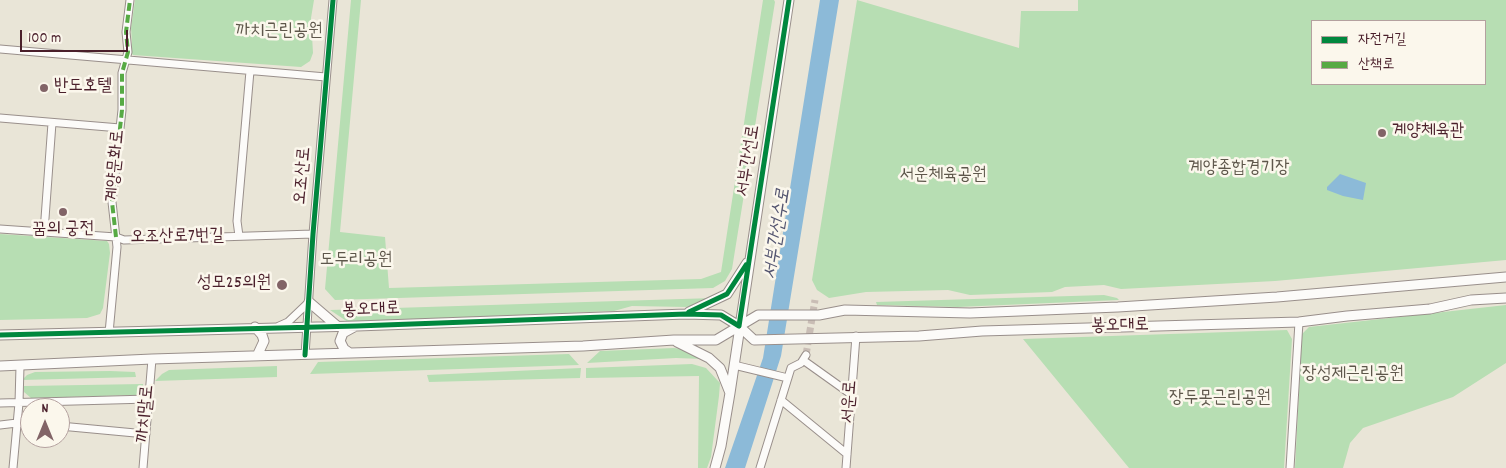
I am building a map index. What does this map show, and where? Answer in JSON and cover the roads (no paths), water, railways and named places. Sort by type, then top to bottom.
[{"type":"main road","name":"서부간선로","points":[[715,468],[721,446],[730,393],[789,0]]},
{"type":"main road","points":[[686,314],[727,294],[750,258]]},
{"type":"main road","name":"봉오대로","points":[[0,366],[152,359],[583,346],[674,340],[716,340],[758,316],[819,315],[846,310],[970,313],[1118,307],[1277,297],[1506,277]]},
{"type":"main road","name":"봉오대로","points":[[0,335],[109,333],[279,326],[357,326],[686,314],[721,315],[739,326],[754,340],[797,339],[856,336],[919,336],[982,331],[1299,322],[1430,308],[1471,300],[1506,298]]},
{"type":"main road","points":[[309,302],[337,326]]},
{"type":"main road","points":[[350,354],[341,344],[341,337],[343,333],[357,326]]},
{"type":"main road","points":[[255,327],[264,340],[257,356]]},
{"type":"main road","points":[[674,340],[709,358],[720,368],[730,393]]},
{"type":"street","name":"계양문화로","points":[[109,333],[116,247],[112,202],[122,110],[122,73],[128,52],[126,32],[130,0]]},
{"type":"street","name":"오조산로","points":[[305,355],[313,234],[333,0]]},
{"type":"street","points":[[0,49],[326,77]]},
{"type":"street","name":"오조산로7번길","points":[[239,236],[237,221],[250,71]]},
{"type":"street","points":[[0,118],[120,128]]},
{"type":"street","points":[[44,232],[52,123]]},
{"type":"street","name":"오조산로7번길","points":[[0,229],[124,240],[313,234]]},
{"type":"street","points":[[279,326],[288,322],[309,302]]},
{"type":"street","points":[[1290,468],[1299,322]]},
{"type":"street","name":"서운로","points":[[846,468],[856,336]]},
{"type":"street","points":[[760,468],[781,400],[785,377],[790,368],[801,362],[804,357],[852,395]]},
{"type":"street","name":"까치말로","points":[[143,468],[152,359]]},
{"type":"street","points":[[734,365],[785,377]]},
{"type":"street","points":[[18,468],[13,468],[19,403],[20,366]]},
{"type":"street","points":[[0,403],[149,399]]},
{"type":"street","points":[[781,400],[847,454]]},
{"type":"street","points":[[0,425],[20,423]]},
{"type":"street","points":[[70,427],[146,434]]},
{"type":"water","points":[[820,0],[839,0],[781,356],[745,468],[725,468],[763,358]]},
{"type":"water","points":[[1340,174],[1366,183],[1363,200],[1327,190],[1327,187]]},
{"type":"tunnel","points":[[806,355],[815,300]]},
{"type":"place","name":"반도호텔","points":[[44,88]]},
{"type":"place","name":"계양체육관","points":[[1382,133]]},
{"type":"place","name":"꿈의 궁전","points":[[63,212]]},
{"type":"place","name":"성모25의원","points":[[282,285]]},
{"type":"park label","name":"까치근린공원","points":[[279,33]]},
{"type":"park label","name":"계양종합경기장","points":[[1239,170]]},
{"type":"park label","name":"서운체육공원","points":[[943,177]]},
{"type":"park label","name":"도두리공원","points":[[356,262]]},
{"type":"park label","name":"장성제근린공원","points":[[1353,376]]},
{"type":"park label","name":"장두못근린공원","points":[[1220,400]]},
{"type":"water label","name":"서부간선수로","points":[[779,234]]}]
